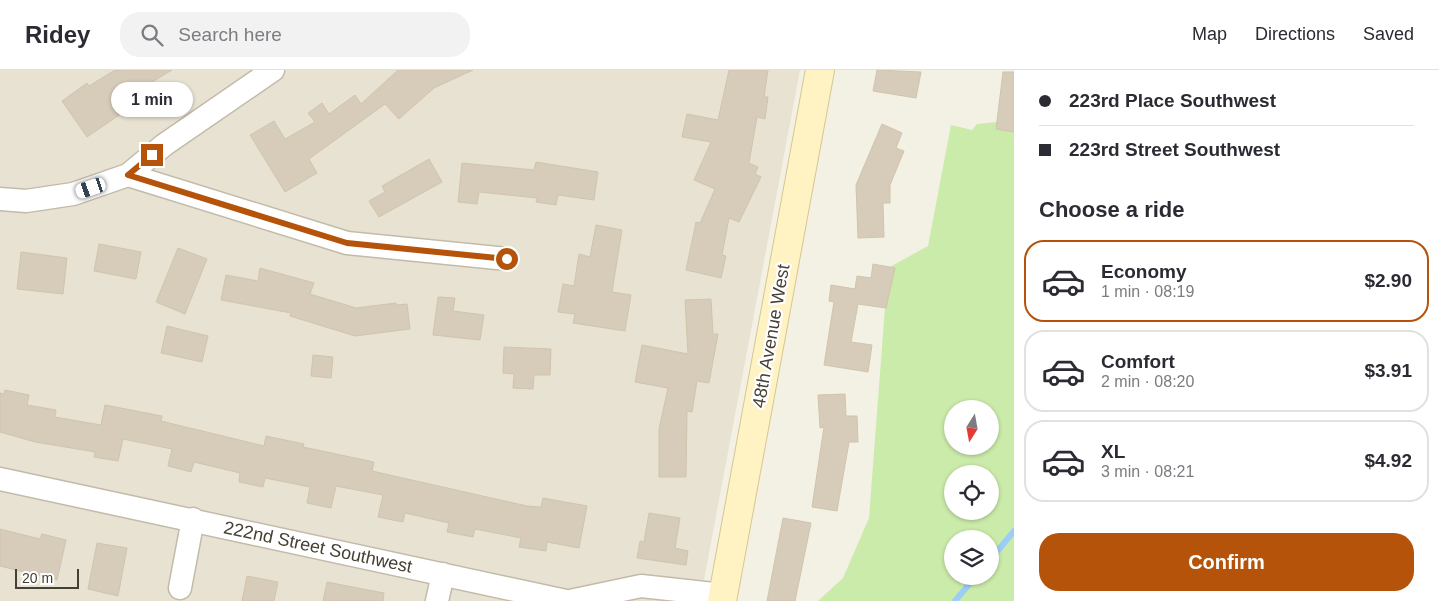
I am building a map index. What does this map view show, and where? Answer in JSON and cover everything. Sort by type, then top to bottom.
[{"type":"main road","name":"48th Avenue West","points":[[722,598],[820,70]]},
{"type":"street","points":[[0,199],[26,201],[73,194],[128,175],[164,145],[273,70]]},
{"type":"street","points":[[128,175],[347,243],[507,259]]},
{"type":"street","name":"222nd Street Southwest","points":[[0,479],[568,601],[641,586],[722,598]]},
{"type":"street","points":[[180,588],[193,519]]},
{"type":"street","points":[[437,601],[443,574]]},
{"type":"shaded area","points":[[0,70],[800,70],[700,601],[0,601]]},
{"type":"green space","points":[[1014,107],[1014,601],[818,601],[843,578],[869,518],[888,268],[928,246],[951,125],[972,130],[977,124],[1008,121]]},
{"type":"building","points":[[115,70],[172,70],[122,100],[128,109],[87,137],[62,101],[87,83],[89,86]]},
{"type":"building","points":[[398,70],[473,70],[434,88],[399,119],[385,104],[309,159],[317,173],[285,192],[250,135],[274,121],[285,139],[315,122],[308,113],[322,103],[329,114],[355,95],[361,104]]},
{"type":"building","points":[[729,70],[768,70],[764,97],[768,97],[765,119],[757,117],[749,163],[758,167],[755,174],[761,177],[739,222],[729,218],[722,255],[726,256],[721,278],[686,270],[696,222],[700,223],[715,189],[694,180],[711,142],[682,137],[687,114],[718,120]]},
{"type":"building","points":[[877,70],[921,72],[916,98],[873,91]]},
{"type":"building","points":[[1003,72],[1014,72],[1014,132],[996,129]]},
{"type":"building","points":[[882,124],[902,133],[896,148],[904,151],[890,185],[890,203],[883,203],[884,237],[858,238],[856,185]]},
{"type":"building","points":[[429,159],[442,182],[379,217],[369,201],[385,192],[382,186]]},
{"type":"building","points":[[536,162],[598,172],[594,200],[558,195],[556,205],[536,202],[537,198],[479,192],[477,204],[458,202],[462,163],[534,170]]},
{"type":"building","points":[[596,225],[622,230],[612,292],[631,295],[625,331],[573,323],[575,314],[558,312],[563,284],[574,286],[579,254],[590,257]]},
{"type":"building","points":[[99,244],[141,252],[136,279],[94,271]]},
{"type":"building","points":[[178,248],[207,259],[185,314],[156,302]]},
{"type":"building","points":[[21,252],[67,258],[63,294],[17,289]]},
{"type":"building","points":[[873,264],[895,268],[886,308],[858,304],[851,342],[872,345],[868,372],[824,365],[834,302],[829,301],[831,285],[855,289],[857,276],[871,278]]},
{"type":"building","points":[[260,268],[314,283],[310,294],[356,308],[396,303],[396,305],[407,304],[410,329],[355,336],[290,316],[291,313],[221,300],[226,275],[258,281]]},
{"type":"building","points":[[438,297],[455,298],[453,311],[484,315],[480,340],[433,335]]},
{"type":"building","points":[[711,299],[713,334],[718,334],[709,383],[697,381],[692,412],[687,411],[686,477],[659,477],[659,429],[668,388],[635,382],[642,345],[688,354],[685,300]]},
{"type":"building","points":[[167,326],[208,336],[202,362],[161,353]]},
{"type":"building","points":[[504,347],[551,349],[550,375],[534,375],[533,389],[513,388],[514,374],[503,373]]},
{"type":"building","points":[[313,355],[333,357],[331,378],[311,376]]},
{"type":"building","points":[[5,390],[29,395],[27,405],[56,410],[55,417],[101,425],[105,405],[162,416],[161,421],[264,446],[266,436],[304,444],[303,447],[374,462],[372,471],[527,506],[541,507],[543,498],[587,506],[579,548],[547,542],[546,551],[519,547],[521,538],[475,529],[473,537],[447,532],[449,523],[405,513],[403,522],[378,517],[383,495],[336,486],[331,508],[307,503],[310,487],[265,478],[263,487],[239,482],[240,473],[194,462],[191,472],[168,466],[172,449],[123,439],[118,461],[94,457],[95,452],[35,442],[0,432],[0,393],[4,394]]},
{"type":"building","points":[[845,394],[846,416],[857,416],[858,442],[849,442],[837,511],[812,507],[824,427],[820,428],[818,395]]},
{"type":"building","points":[[649,513],[680,518],[675,548],[688,551],[686,565],[637,558],[640,541],[644,542]]},
{"type":"building","points":[[783,518],[811,523],[795,601],[767,601]]},
{"type":"building","points":[[0,529],[40,539],[42,534],[66,540],[57,580],[0,566]]},
{"type":"building","points":[[97,543],[127,548],[118,596],[88,589]]},
{"type":"building","points":[[247,576],[278,582],[274,601],[242,601]]},
{"type":"building","points":[[327,582],[384,593],[383,601],[323,601]]},
{"type":"waterway","points":[[999,549],[1014,531]]},
{"type":"waterway","points":[[955,601],[968,585]]},
{"type":"route","points":[[152,155],[128,175],[347,243],[507,259]]}]
